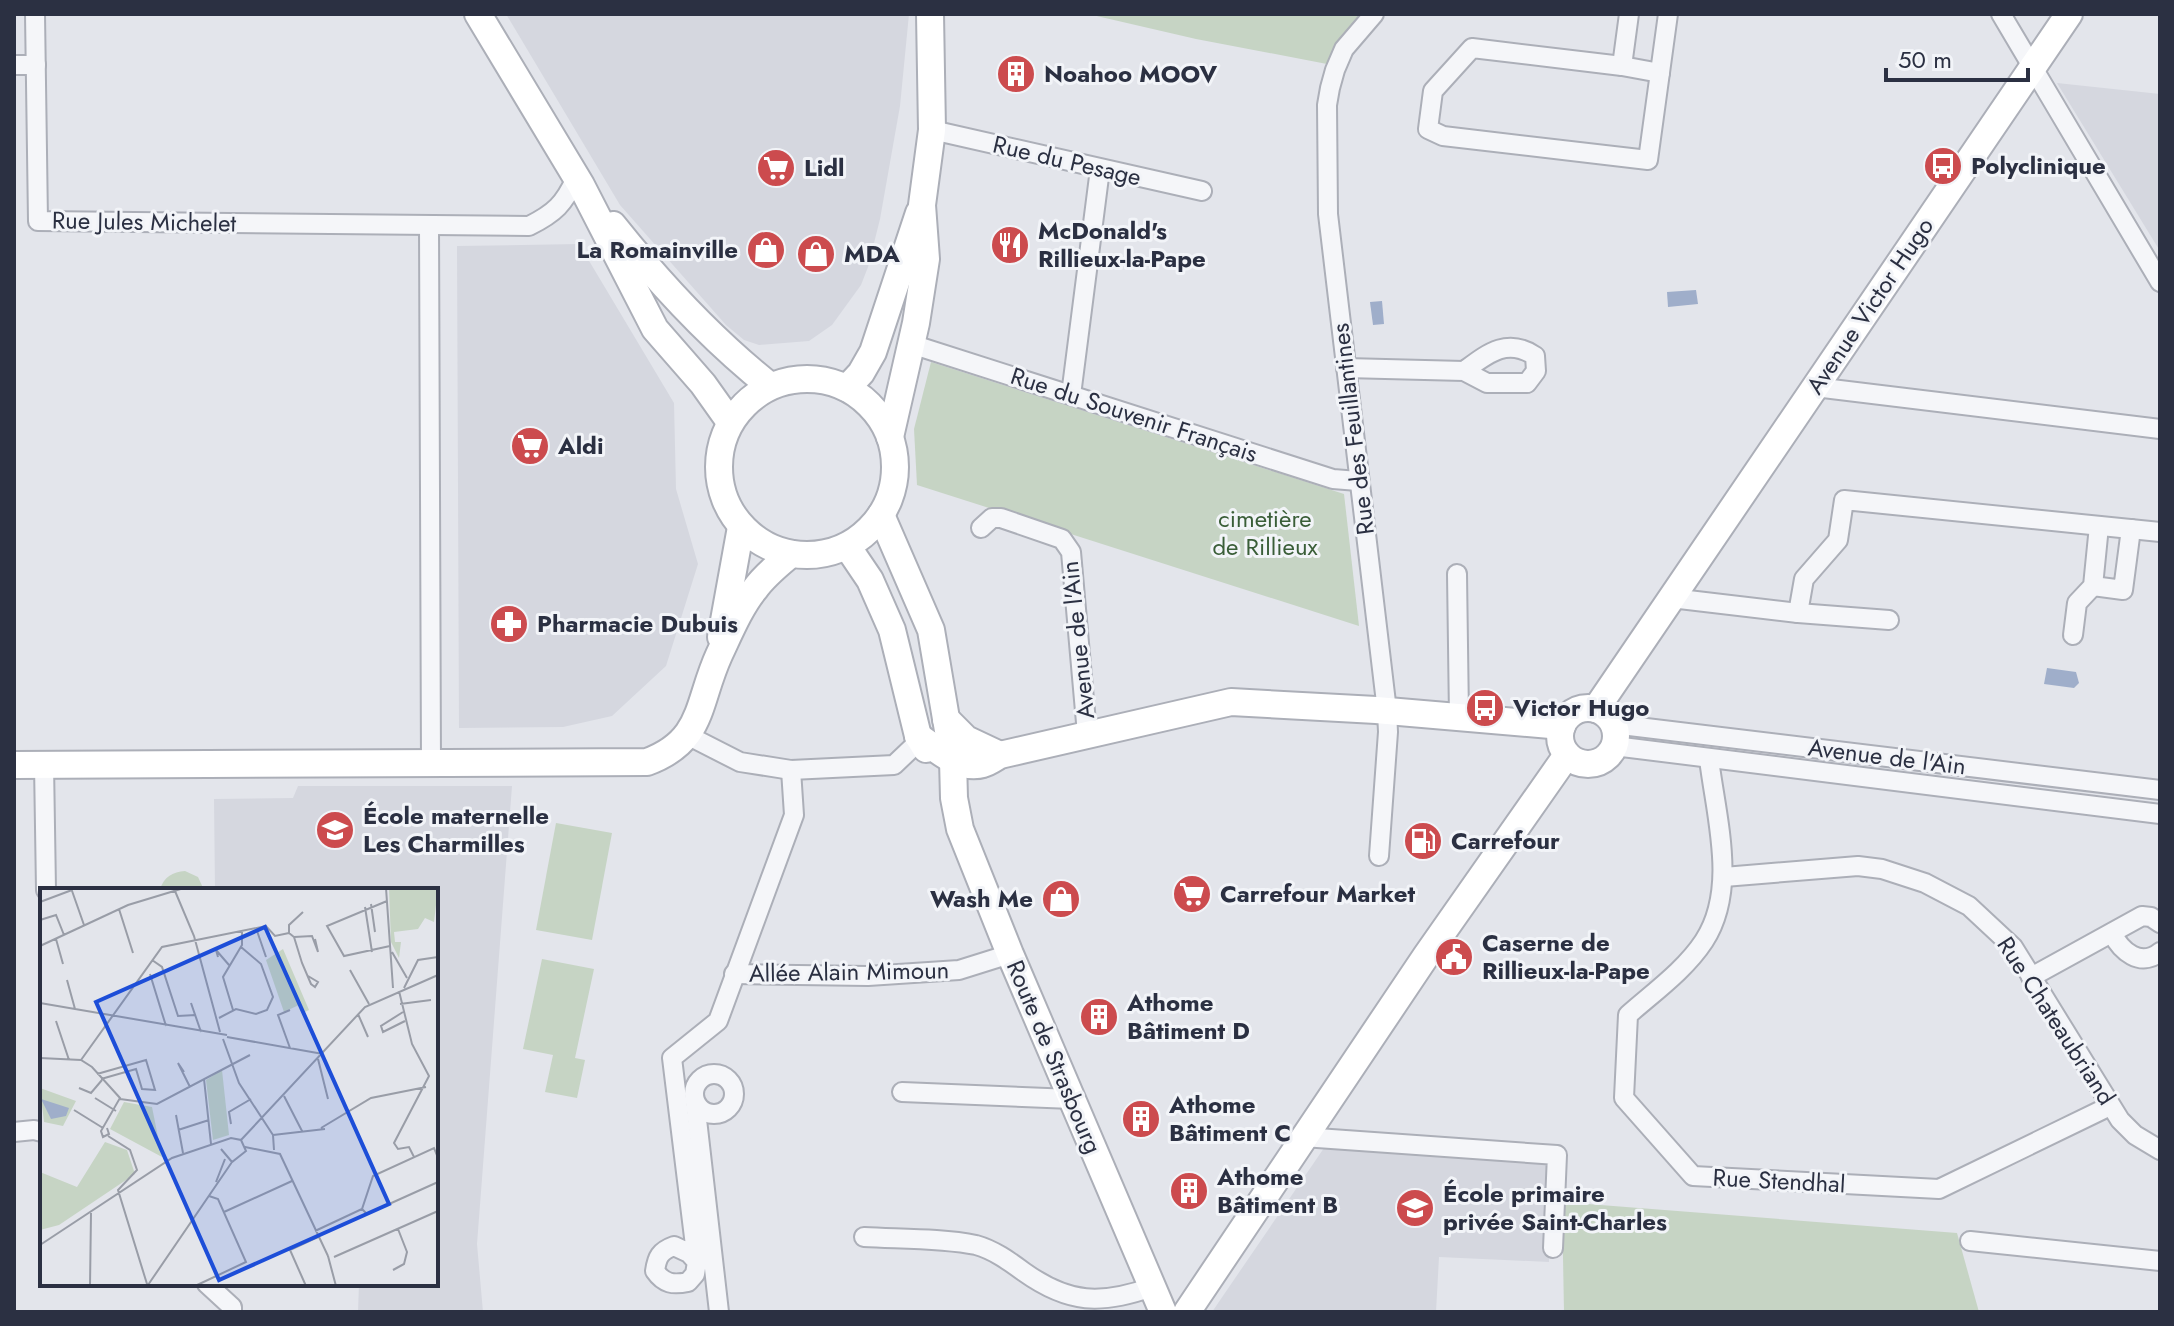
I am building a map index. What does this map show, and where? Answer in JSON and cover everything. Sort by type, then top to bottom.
[{"type":"street","points":[[14,65],[36,65],[35,14]]},
{"type":"street","points":[[478,14],[578,182],[655,329],[703,384],[730,422]]},
{"type":"street","points":[[847,388],[861,373],[873,352],[922,205],[932,130],[930,14]]},
{"type":"street","name":"Rue des Feuillantines","points":[[1374,14],[1344,49],[1335,70],[1327,105],[1328,214],[1387,711],[1379,856]]},
{"type":"street","points":[[1622,66],[1629,14]]},
{"type":"street","points":[[1660,73],[1472,48],[1433,91],[1428,129],[1443,136],[1648,160],[1660,73],[1668,14]]},
{"type":"street","points":[[2001,14],[2160,282]]},
{"type":"street","name":"Avenue Victor Hugo","points":[[1608,726],[1671,598],[2069,14]]},
{"type":"street","name":"Rue Jules Michelet","points":[[36,65],[38,221],[529,226],[565,202],[578,182]]},
{"type":"street","name":"Rue du Pesage","points":[[932,130],[1202,191]]},
{"type":"street","points":[[1071,395],[1100,169]]},
{"type":"street","points":[[578,182],[684,308],[730,354],[770,386]]},
{"type":"street","points":[[890,437],[926,259],[922,205]]},
{"type":"street","points":[[429,225],[431,763]]},
{"type":"street","name":"Rue du Souvenir Français","points":[[911,344],[1333,479],[1358,481]]},
{"type":"street","points":[[1346,368],[1464,371]]},
{"type":"street","points":[[789,380],[828,381],[847,388],[865,400],[880,417],[890,437],[895,464],[892,491],[881,515],[866,533],[847,546],[820,555],[791,554],[764,545],[741,527],[726,503],[719,476],[720,448],[730,422],[748,401],[770,386],[789,380]]},
{"type":"street","points":[[1815,387],[2160,429]]},
{"type":"street","points":[[1798,613],[1804,579],[1838,540],[1844,500],[2160,532]]},
{"type":"street","name":"Route de Strasbourg","points":[[881,515],[931,630],[953,760],[954,798],[960,829],[1163,1312]]},
{"type":"street","name":"Avenue de l'Ain","points":[[981,528],[992,518],[1001,518],[1062,539],[1071,552],[1087,734]]},
{"type":"street","points":[[2073,635],[2077,603],[2093,586],[2099,526]]},
{"type":"street","points":[[719,656],[741,527]]},
{"type":"street","points":[[2093,586],[2123,590],[2131,529]]},
{"type":"street","name":"Route de Strasbourg","points":[[847,546],[870,580],[892,630],[918,736],[954,798]]},
{"type":"street","points":[[14,765],[647,762],[667,755],[682,743],[697,718],[719,656],[753,590],[791,554]]},
{"type":"street","points":[[1457,574],[1459,717]]},
{"type":"street","points":[[1671,598],[1889,620]]},
{"type":"street","name":"Avenue de l'Ain","points":[[953,760],[968,765],[982,764],[1000,755],[1231,702],[1562,726]]},
{"type":"street","points":[[1588,708],[1608,726],[1610,753],[1597,763],[1580,763],[1567,755],[1561,745],[1562,726],[1572,713],[1588,708]]},
{"type":"street","points":[[946,719],[966,739],[1000,755]]},
{"type":"street","name":"Avenue de l'Ain","points":[[1608,726],[1709,759],[2160,814]]},
{"type":"street","name":"Avenue de l'Ain","points":[[1608,726],[2160,790]]},
{"type":"street","points":[[687,735],[740,762],[791,770],[894,765],[915,745],[918,736],[953,760]]},
{"type":"street","points":[[1187,1312],[1479,878],[1567,755]]},
{"type":"street","points":[[1709,759],[1724,877]]},
{"type":"street","points":[[44,764],[46,888]]},
{"type":"street","points":[[697,1262],[672,1058],[718,1021],[794,815],[791,770]]},
{"type":"street","name":"Rue Chateaubriand","points":[[1724,877],[1858,866],[1904,875],[1969,906],[2013,947],[2110,1106],[2135,1135],[2160,1150]]},
{"type":"street","name":"Rue Stendhal","points":[[1724,877],[1722,899],[1704,942],[1677,973],[1628,1015],[1624,1098],[1693,1176],[1939,1189],[2110,1106]]},
{"type":"street","points":[[2031,977],[2142,916],[2160,923]]},
{"type":"street","points":[[2112,933],[2120,948],[2131,956],[2147,958],[2160,952]]},
{"type":"street","name":"Allée Alain Mimoun","points":[[734,974],[868,976],[959,970],[1010,954]]},
{"type":"street","points":[[902,1092],[1072,1099]]},
{"type":"street","points":[[695,1102],[719,1312]]},
{"type":"street","points":[[14,1132],[40,1132]]},
{"type":"street","points":[[1303,1137],[1557,1155],[1553,1248]]},
{"type":"street","points":[[864,1237],[976,1245],[996,1252],[1047,1288],[1063,1294],[1119,1299],[1152,1287]]},
{"type":"street","points":[[1970,1241],[2160,1261]]},
{"type":"street","points":[[209,1286],[232,1307],[232,1312]]},
{"type":"shaded area","points":[[506,14],[909,14],[900,106],[880,219],[861,285],[832,325],[809,341],[759,345],[744,340],[726,325],[620,205]]},
{"type":"shaded area","points":[[2057,83],[2160,94],[2160,251]]},
{"type":"shaded area","points":[[579,244],[674,403],[676,489],[698,564],[666,666],[612,716],[563,727],[459,728],[457,246]]},
{"type":"shaded area","points":[[298,786],[512,786],[477,1244],[483,1312],[358,1312],[359,1286],[438,1286],[438,888],[215,888],[214,799],[293,798]]},
{"type":"shaded area","name":"École primaire privée Saint-Charles","points":[[1324,1148],[1547,1160],[1549,1262],[1439,1257],[1436,1312],[1212,1312]]},
{"type":"green space","points":[[1088,14],[1361,14],[1345,33],[1327,64]]},
{"type":"green space","name":"cimetière de Rillieux","points":[[931,362],[1344,494],[1359,626],[917,485],[914,429]]},
{"type":"green space","points":[[556,823],[612,833],[592,940],[536,930]]},
{"type":"green space","points":[[185,871],[198,877],[203,888],[161,888],[169,876]]},
{"type":"green space","points":[[542,959],[594,969],[575,1058],[585,1060],[577,1098],[545,1092],[553,1055],[523,1049]]},
{"type":"green space","points":[[1562,1202],[1957,1233],[1979,1312],[1564,1312]]},
{"type":"water","points":[[1696,290],[1698,304],[1668,307],[1667,292]]},
{"type":"water","points":[[1382,301],[1384,324],[1373,325],[1370,302]]},
{"type":"water","points":[[2047,668],[2076,672],[2079,683],[2074,688],[2044,684]]},
{"type":"place","name":"Noahoo MOOV","points":[[1016,74]]},
{"type":"place","name":"Polyclinique","points":[[1943,166]]},
{"type":"place","name":"Lidl","points":[[776,168]]},
{"type":"place","name":"McDonald's Rillieux-la-Pape","points":[[1010,245]]},
{"type":"place","name":"La Romainville","points":[[766,250]]},
{"type":"place","name":"MDA","points":[[816,254]]},
{"type":"place","name":"Aldi","points":[[530,446]]},
{"type":"place","name":"Pharmacie Dubuis","points":[[509,624]]},
{"type":"place","name":"Victor Hugo","points":[[1485,708]]},
{"type":"place","name":"École maternelle Les Charmilles","points":[[335,830]]},
{"type":"place","name":"Carrefour","points":[[1423,841]]},
{"type":"place","name":"Carrefour Market","points":[[1192,894]]},
{"type":"place","name":"Wash Me","points":[[1061,899]]},
{"type":"place","name":"Caserne de Rillieux-la-Pape","points":[[1454,957]]},
{"type":"place","name":"Athome Bâtiment D","points":[[1099,1017]]},
{"type":"place","name":"Athome Bâtiment C","points":[[1141,1119]]},
{"type":"place","name":"Athome Bâtiment B","points":[[1189,1191]]},
{"type":"place","name":"École primaire privée Saint-Charles","points":[[1415,1208]]}]
